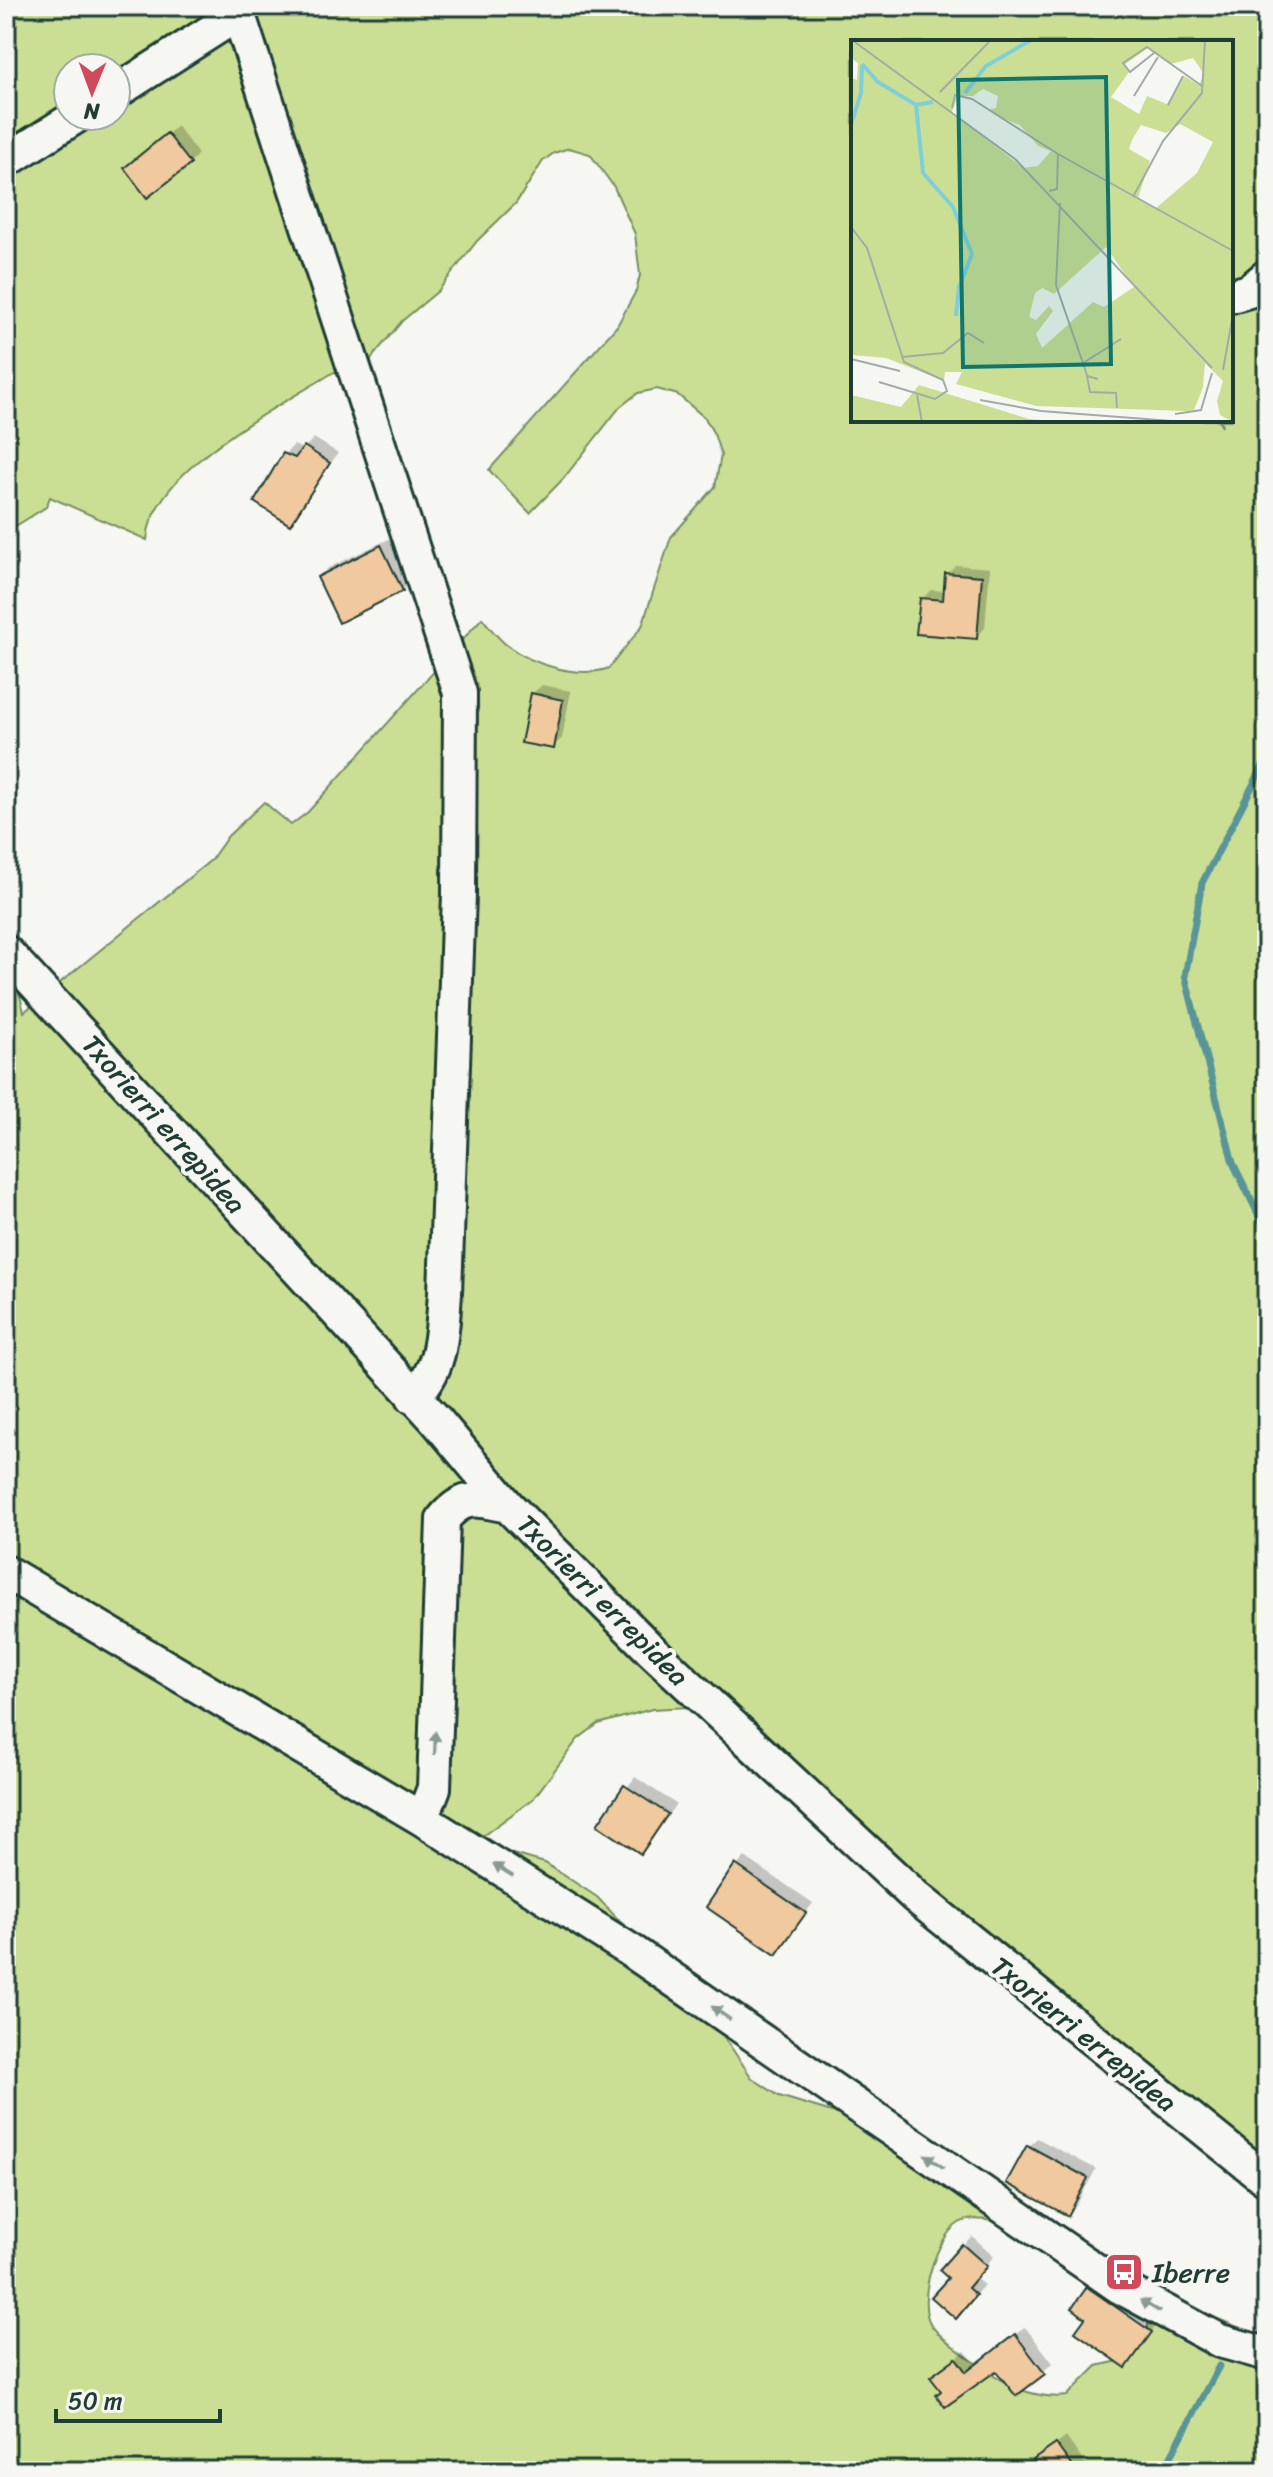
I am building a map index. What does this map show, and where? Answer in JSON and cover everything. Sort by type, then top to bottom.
[{"type":"street","points":[[132,81],[237,10],[460,693],[459,894],[445,1293],[441,1349],[429,1382],[413,1397]]},
{"type":"street","points":[[6,161],[52,132]]},
{"type":"street","points":[[1233,295],[1249,291],[1267,276]]},
{"type":"street","name":"Txorierri errepidea","points":[[6,952],[413,1397],[508,1506],[651,1650],[916,1897],[1267,2180]]},
{"type":"street","points":[[422,1819],[434,1788],[443,1519],[456,1504],[473,1499],[508,1506]]},
{"type":"street","points":[[6,1572],[422,1819],[633,1952],[1079,2261],[1161,2313],[1243,2348]]},
{"type":"green space","points":[[6,6],[1267,6],[1267,2160],[1065,2003],[968,1917],[913,1874],[725,1705],[652,1709],[598,1724],[578,1739],[533,1799],[473,1843],[545,1863],[597,1897],[711,2018],[752,2078],[779,2096],[872,2124],[1008,2223],[977,2219],[959,2223],[943,2241],[927,2285],[930,2323],[959,2351],[988,2371],[1024,2391],[1046,2396],[1067,2396],[1097,2366],[1127,2359],[1148,2332],[1148,2311],[1178,2302],[1247,2331],[1267,2336],[1267,2471],[6,2471],[6,934],[21,952],[18,988],[24,1012],[211,860],[228,836],[264,802],[291,825],[308,812],[482,618],[508,646],[530,659],[570,671],[609,668],[642,626],[671,537],[715,487],[721,455],[705,418],[678,395],[657,389],[638,393],[620,407],[563,479],[530,513],[489,470],[617,326],[636,291],[640,275],[635,234],[614,187],[590,154],[569,148],[543,161],[516,203],[477,241],[438,291],[402,321],[374,355],[361,378],[334,372],[221,442],[170,489],[154,514],[147,540],[50,497],[46,507],[6,532]]},
{"type":"building","points":[[167,133],[191,164],[147,198],[124,168]]},
{"type":"building","points":[[304,446],[330,463],[290,525],[254,502],[283,453],[295,458]]},
{"type":"building","points":[[381,545],[403,591],[339,623],[317,577]]},
{"type":"building","points":[[945,573],[982,576],[977,639],[916,634],[920,598],[943,600]]},
{"type":"building","points":[[531,693],[563,700],[554,749],[521,743]]},
{"type":"building","points":[[624,1785],[668,1814],[641,1854],[597,1825]]},
{"type":"building","points":[[735,1864],[806,1913],[776,1955],[706,1907]]},
{"type":"building","points":[[1027,2145],[1088,2178],[1068,2216],[1006,2183]]},
{"type":"building","points":[[962,2244],[987,2266],[968,2288],[976,2295],[956,2319],[931,2297],[948,2278],[939,2270]]},
{"type":"building","points":[[1087,2287],[1152,2332],[1126,2368],[1075,2332],[1085,2318],[1072,2308]]},
{"type":"building","points":[[1015,2334],[1045,2374],[1016,2396],[996,2371],[945,2407],[936,2395],[941,2391],[930,2377],[956,2358],[966,2372]]},
{"type":"building","points":[[1056,2444],[1075,2471],[1040,2471],[1033,2460]]},
{"type":"waterway","points":[[1267,758],[1202,883],[1185,976],[1233,1163],[1267,1232]]},
{"type":"waterway","points":[[1163,2471],[1219,2366]]},
{"type":"place","name":"Iberre","points":[[1124,2272]]}]
